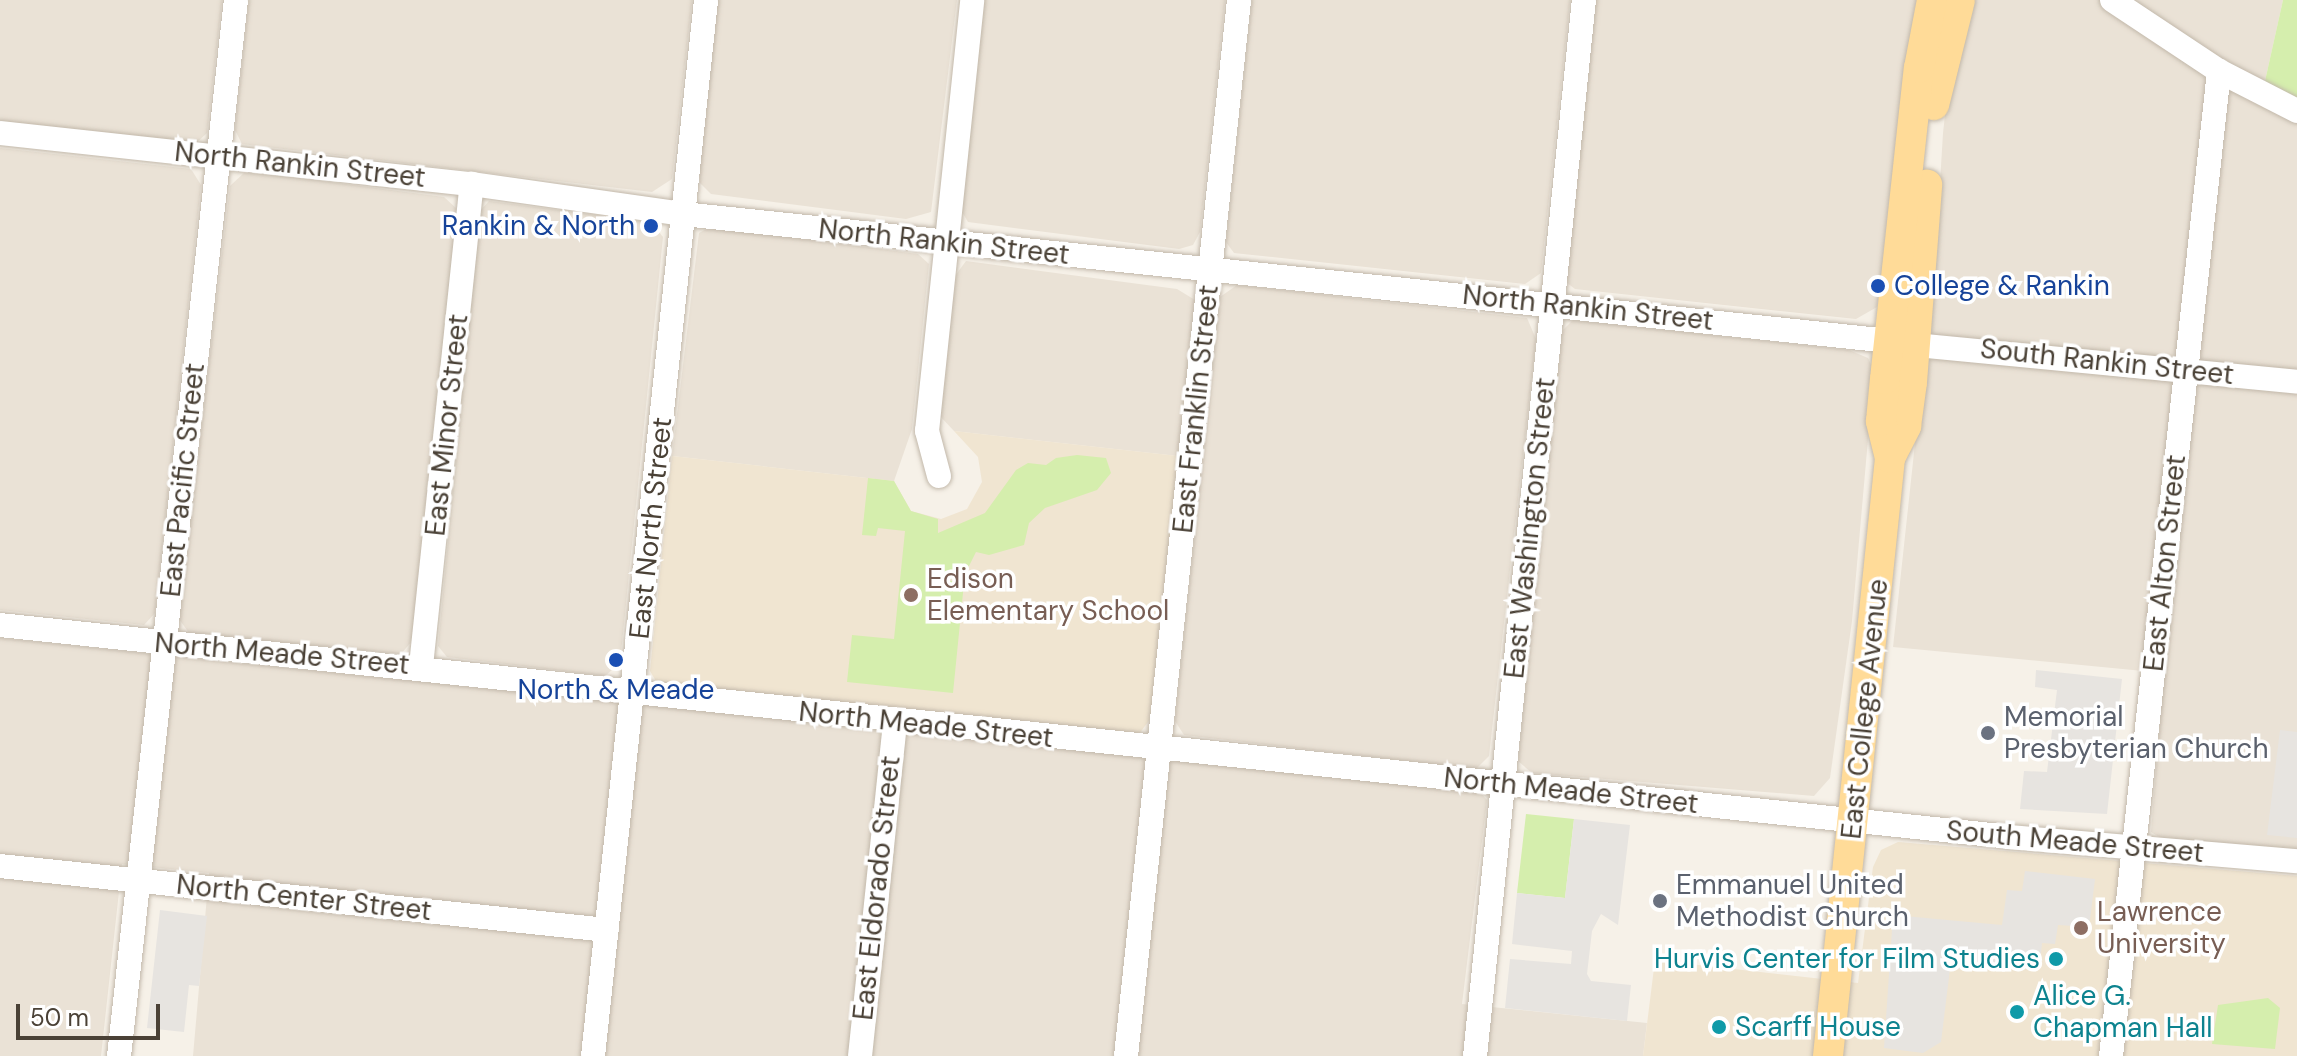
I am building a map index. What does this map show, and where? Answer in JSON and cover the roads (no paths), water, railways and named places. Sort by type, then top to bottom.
[{"type":"main road","name":"East College Avenue","points":[[1828,1056],[1890,458],[1906,426],[1902,343],[1932,0]]},
{"type":"main road","name":"East College Avenue","points":[[1902,343],[1935,97],[1960,0]]},
{"type":"street","name":"East Pacific Street","points":[[119,1056],[236,0]]},
{"type":"street","name":"East North Street","points":[[593,1056],[706,0]]},
{"type":"street","points":[[939,476],[927,431],[972,0]]},
{"type":"street","name":"East Franklin Street","points":[[1126,1056],[1239,0]]},
{"type":"street","name":"East Washington Street","points":[[1475,1056],[1584,0]]},
{"type":"street","points":[[2112,0],[2219,71],[2297,111]]},
{"type":"street","name":"East Alton Street","points":[[2111,1056],[2219,71]]},
{"type":"street","name":"North Rankin Street","points":[[0,133],[472,184],[683,214],[1211,271],[1552,303],[1902,343]]},
{"type":"street","name":"East Minor Street","points":[[421,666],[472,184]]},
{"type":"street","name":"South Rankin Street","points":[[1902,343],[2297,382]]},
{"type":"street","name":"North Meade Street","points":[[0,625],[421,666],[634,695],[1853,821]]},
{"type":"street","name":"East Eldorado Street","points":[[860,1056],[895,721]]},
{"type":"street","name":"South Meade Street","points":[[1853,821],[2134,849],[2297,861]]},
{"type":"street","name":"North Center Street","points":[[0,866],[607,930]]},
{"type":"place","name":"Rankin & North","points":[[651,226]]},
{"type":"place","name":"College & Rankin","points":[[1878,286]]},
{"type":"place","name":"Edison Elementary School","points":[[911,595]]},
{"type":"place","name":"North & Meade","points":[[616,660]]},
{"type":"place","name":"Memorial Presbyterian Church","points":[[1988,733]]},
{"type":"place","name":"Emmanuel United Methodist Church","points":[[1660,901]]},
{"type":"place","name":"Lawrence University","points":[[2081,928]]},
{"type":"place","name":"Hurvis Center for Film Studies","points":[[2056,959]]},
{"type":"place","name":"Alice G. Chapman Hall","points":[[2017,1012]]},
{"type":"place","name":"Scarff House","points":[[1719,1027]]}]
